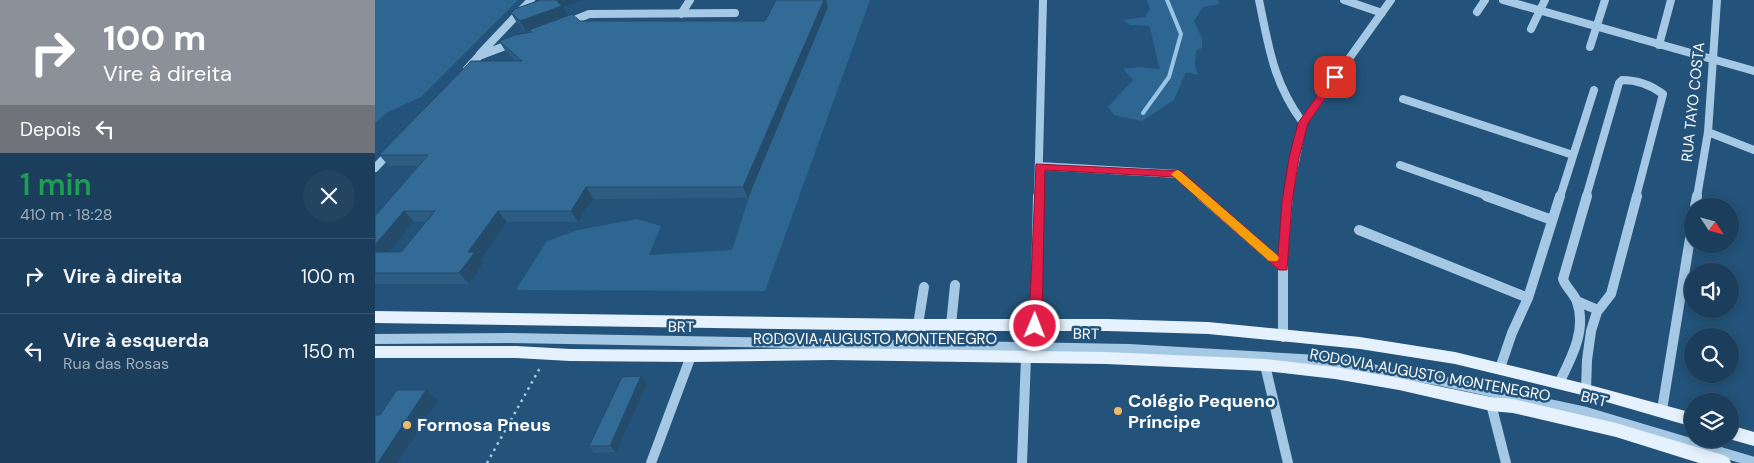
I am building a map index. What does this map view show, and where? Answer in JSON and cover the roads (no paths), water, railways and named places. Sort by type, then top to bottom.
[{"type":"main road","name":"RODOVIA AUGUSTO MONTENEGRO","points":[[375,317],[1209,328],[1283,337],[1360,343],[1455,358],[1559,383],[1684,417]]},
{"type":"main road","name":"RODOVIA AUGUSTO MONTENEGRO","points":[[375,352],[516,352],[570,355],[691,356],[831,354],[1115,358],[1265,365],[1335,373],[1390,382],[1491,404],[1513,406],[1607,428],[1723,463]]},
{"type":"main road","points":[[1739,435],[1754,439]]},
{"type":"street","points":[[459,77],[531,0]]},
{"type":"street","points":[[681,14],[690,0]]},
{"type":"street","points":[[1035,326],[1043,0]]},
{"type":"street","points":[[1259,0],[1272,67],[1288,103],[1303,123]]},
{"type":"street","points":[[1344,0],[1382,13]]},
{"type":"street","points":[[1283,337],[1283,267],[1287,202],[1292,168],[1303,123],[1391,0]]},
{"type":"street","points":[[1477,12],[1485,0]]},
{"type":"street","points":[[1503,0],[1754,71]]},
{"type":"street","points":[[1531,29],[1545,0]]},
{"type":"street","points":[[1590,47],[1605,0]]},
{"type":"street","points":[[1659,45],[1671,0]]},
{"type":"street","name":"RUA TAYO COSTA","points":[[1696,198],[1708,132],[1717,0]]},
{"type":"street","points":[[561,25],[589,14],[735,13]]},
{"type":"street","points":[[479,56],[525,38]]},
{"type":"street","points":[[1559,383],[1574,352],[1581,326],[1577,301],[1564,284],[1563,279],[1619,83],[1622,80],[1627,80],[1653,87],[1663,94],[1610,299],[1598,310],[1586,358],[1586,390]]},
{"type":"street","points":[[1500,368],[1527,298],[1594,90]]},
{"type":"street","points":[[1403,98],[1573,155]]},
{"type":"street","points":[[1708,132],[1754,150]]},
{"type":"street","points":[[375,168],[395,147]]},
{"type":"street","points":[[1400,165],[1552,220]]},
{"type":"street","points":[[1039,166],[1177,174],[1283,267]]},
{"type":"street","points":[[1359,230],[1527,298]]},
{"type":"street","points":[[1662,410],[1688,253]]},
{"type":"street","points":[[951,325],[955,285]]},
{"type":"street","points":[[919,325],[925,287]]},
{"type":"street","points":[[1577,301],[1598,310]]},
{"type":"street","name":"BRT","points":[[375,339],[510,338],[1129,349],[1318,360],[1442,381],[1586,412],[1754,462]]},
{"type":"street","points":[[651,463],[691,356]]},
{"type":"street","points":[[1022,463],[1026,357]]},
{"type":"street","points":[[1265,365],[1288,463]]},
{"type":"street","points":[[1491,404],[1506,463]]},
{"type":"waterway","points":[[1143,113],[1169,77],[1181,34],[1167,0]]},
{"type":"place","name":"Colégio Pequeno Príncipe","points":[[1118,411]]},
{"type":"place","name":"Formosa Pneus","points":[[407,425]]}]
